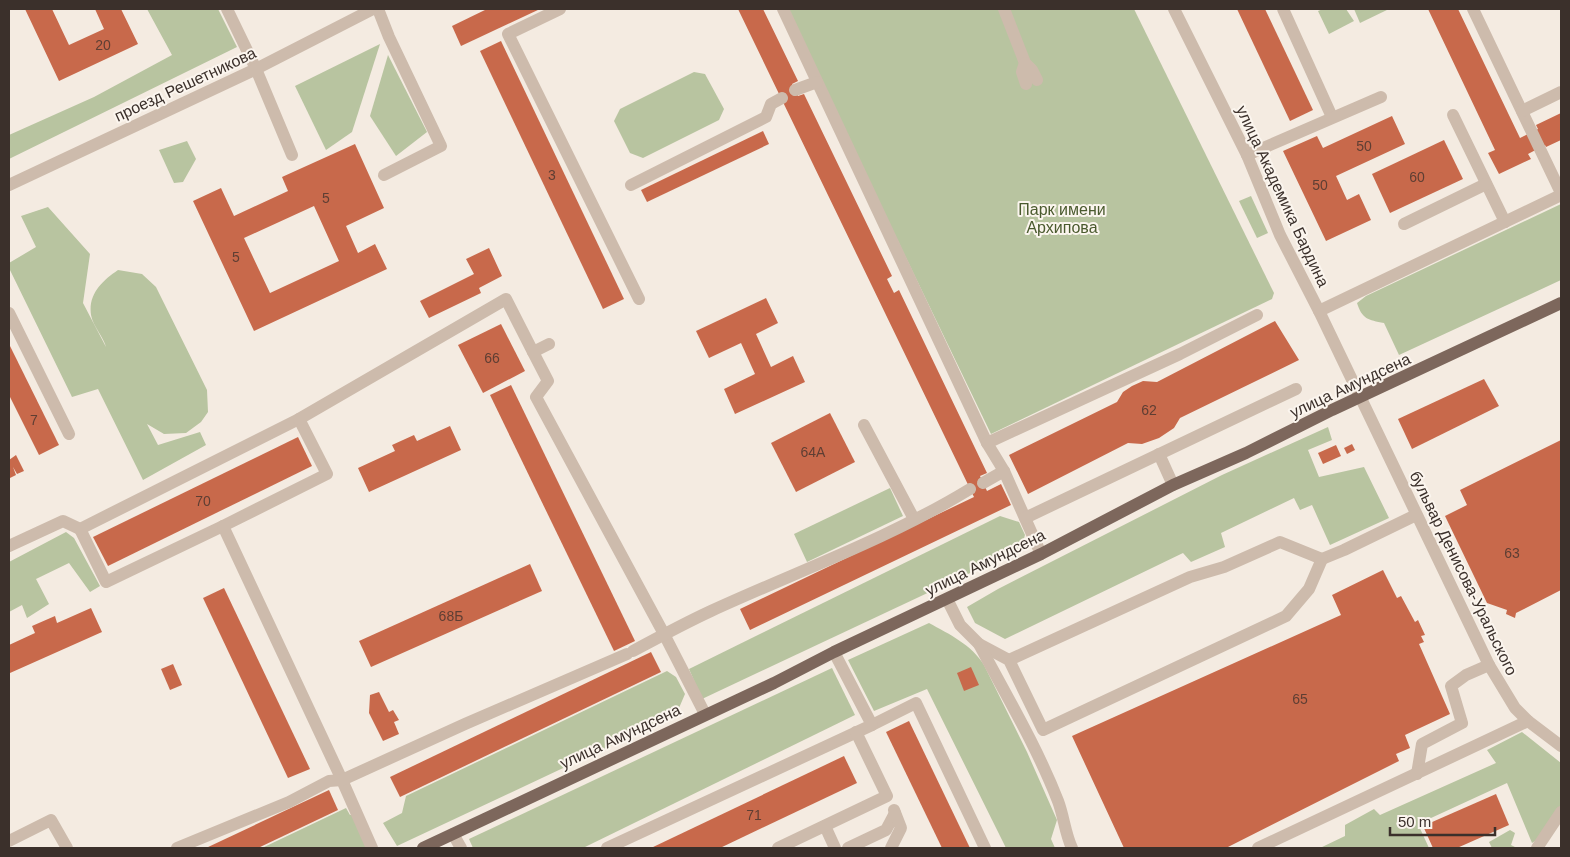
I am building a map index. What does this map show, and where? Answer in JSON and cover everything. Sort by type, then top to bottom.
[{"type":"main road","name":"улица Амундсена","points":[[423,848],[774,683],[834,652],[1041,554],[1173,485],[1246,453],[1561,303]]},
{"type":"street","points":[[226,9],[256,69],[292,155]]},
{"type":"street","name":"проезд Решетникова","points":[[9,185],[256,69],[373,9]]},
{"type":"street","points":[[378,9],[389,37],[441,146],[384,175]]},
{"type":"street","points":[[560,9],[508,34],[639,299]]},
{"type":"street","points":[[783,9],[988,443],[1004,471],[1041,554]]},
{"type":"street","points":[[1004,9],[1024,63],[1022,72],[1032,82]]},
{"type":"street","name":"улица Академика Бардина","points":[[1174,9],[1247,155],[1280,234],[1360,398]]},
{"type":"street","points":[[1283,9],[1332,118]]},
{"type":"street","points":[[1319,311],[1561,194],[1473,9]]},
{"type":"street","points":[[795,90],[817,82]]},
{"type":"street","points":[[1522,111],[1561,92]]},
{"type":"street","points":[[1247,155],[1381,97]]},
{"type":"street","points":[[631,185],[766,117],[771,104],[782,98]]},
{"type":"street","points":[[1453,115],[1505,222]]},
{"type":"street","points":[[1404,224],[1486,184]]},
{"type":"street","points":[[80,529],[299,419],[506,299],[548,381],[536,398],[664,634],[705,714]]},
{"type":"street","points":[[9,313],[69,434]]},
{"type":"street","points":[[988,443],[1180,354],[1257,315]]},
{"type":"street","points":[[533,352],[549,344]]},
{"type":"street","points":[[1025,518],[1296,389]]},
{"type":"street","name":"бульвар Денисова-Уральского","points":[[1360,398],[1489,665],[1515,708],[1561,746]]},
{"type":"street","points":[[9,546],[63,521],[80,529],[106,582],[327,474],[299,419]]},
{"type":"street","points":[[864,425],[914,519]]},
{"type":"street","points":[[1159,454],[1173,485]]},
{"type":"street","points":[[983,483],[1004,471]]},
{"type":"street","points":[[177,848],[288,802],[329,781],[342,780],[465,724],[630,653],[712,611],[866,543],[951,501],[970,489]]},
{"type":"street","points":[[1009,660],[1182,580],[1224,567],[1280,542],[1322,559],[1416,516]]},
{"type":"street","points":[[223,526],[372,848]]},
{"type":"street","points":[[947,599],[960,625],[979,644],[1009,660],[1043,730],[1286,616],[1310,589],[1322,559]]},
{"type":"street","points":[[979,644],[1039,759],[1059,803],[1067,837],[1072,848]]},
{"type":"street","points":[[834,652],[872,725]]},
{"type":"street","points":[[1417,774],[1422,744],[1462,723],[1451,686],[1466,675],[1489,665]]},
{"type":"street","points":[[607,848],[916,703],[985,848]]},
{"type":"street","points":[[1261,848],[1528,720]]},
{"type":"street","points":[[856,732],[901,828],[891,848]]},
{"type":"street","points":[[778,848],[887,796]]},
{"type":"street","points":[[1537,848],[1561,812]]},
{"type":"street","points":[[848,848],[886,830],[895,813]]},
{"type":"street","points":[[9,841],[51,820],[67,848]]},
{"type":"street","points":[[825,826],[835,848]]},
{"type":"street","points":[[454,834],[461,848]]},
{"type":"green space","points":[[147,9],[218,9],[237,47],[9,159],[9,135],[94,97],[172,55]]},
{"type":"green space","name":"Парк имени Архипова","points":[[786,9],[1134,9],[1274,293],[1272,299],[991,434]]},
{"type":"green space","points":[[1323,9],[1346,9],[1354,21],[1329,34],[1318,11]]},
{"type":"green space","points":[[1354,9],[1389,9],[1360,23]]},
{"type":"green space","points":[[380,44],[352,132],[326,150],[295,86]]},
{"type":"green space","points":[[388,55],[427,132],[396,156],[370,116]]},
{"type":"green space","points":[[694,72],[705,74],[724,109],[719,120],[643,158],[630,153],[614,121],[620,109]]},
{"type":"green space","points":[[187,141],[196,159],[183,182],[174,183],[159,150]]},
{"type":"green space","points":[[1251,196],[1268,233],[1257,238],[1239,201]]},
{"type":"green space","points":[[1561,204],[1561,280],[1399,355],[1384,323],[1370,320],[1361,312],[1357,303],[1366,296]]},
{"type":"green space","points":[[48,207],[90,254],[83,303],[106,347],[91,315],[94,294],[118,270],[142,274],[156,287],[207,390],[208,412],[201,422],[186,433],[164,434],[147,424],[158,445],[200,432],[206,445],[143,480],[98,389],[72,397],[9,268],[9,263],[36,247],[21,216]]},
{"type":"green space","points":[[1328,427],[1332,440],[1308,450],[1319,477],[1364,467],[1389,518],[1330,545],[1312,505],[1300,510],[1294,498],[1221,533],[1225,547],[1191,562],[1183,553],[1005,639],[975,623],[967,607],[998,589],[1222,475]]},
{"type":"green space","points":[[890,488],[903,516],[807,562],[794,534]]},
{"type":"green space","points":[[1000,516],[1019,522],[1025,535],[1021,549],[702,699],[689,669]]},
{"type":"green space","points":[[66,532],[74,538],[100,586],[90,592],[69,563],[36,579],[49,604],[27,618],[22,605],[9,612],[9,562]]},
{"type":"green space","points":[[929,623],[967,646],[984,665],[1027,752],[1057,820],[1051,839],[1055,848],[1006,848],[927,689],[874,711],[848,660]]},
{"type":"green space","points":[[832,668],[855,715],[583,848],[473,848],[469,839]]},
{"type":"green space","points":[[667,671],[676,677],[685,694],[676,715],[397,846],[383,823],[402,813],[406,796]]},
{"type":"green space","points":[[1522,732],[1561,763],[1561,809],[1545,834],[1532,843],[1507,783],[1418,824],[1429,848],[1320,848],[1345,836],[1345,825],[1374,809],[1380,815],[1496,763],[1487,750]]},
{"type":"green space","points":[[346,808],[350,815],[353,814],[369,848],[262,848]]},
{"type":"green space","points":[[1510,830],[1515,833],[1511,845],[1517,848],[1492,848],[1489,842]]},
{"type":"building","points":[[25,9],[52,9],[69,45],[104,29],[95,9],[121,9],[138,44],[59,81]]},
{"type":"building","points":[[487,9],[540,9],[461,46],[452,26]]},
{"type":"building","points":[[738,9],[763,9],[798,81],[792,84],[798,96],[804,94],[892,276],[887,279],[894,293],[899,290],[987,473],[980,476],[987,491],[1001,484],[1011,505],[750,630],[740,609],[974,497]]},
{"type":"building","points":[[1237,9],[1265,9],[1313,110],[1290,121]]},
{"type":"building","points":[[1428,9],[1458,9],[1520,138],[1538,129],[1536,125],[1561,113],[1561,140],[1546,147],[1545,145],[1528,154],[1531,159],[1499,174],[1488,153],[1495,150]]},
{"type":"building","points":[[501,41],[624,299],[603,309],[480,51]]},
{"type":"building","points":[[1392,116],[1405,144],[1336,176],[1347,200],[1359,194],[1371,220],[1326,241],[1283,151],[1317,136],[1323,148]]},
{"type":"building","points":[[763,131],[769,144],[647,202],[641,190]]},
{"type":"building","points":[[1444,140],[1463,179],[1390,213],[1372,174]]},
{"type":"building","points":[[355,144],[384,208],[346,226],[358,253],[375,244],[387,269],[254,331],[193,201],[221,188],[234,216],[288,191],[282,177]],"holes":[[[314,206],[339,261],[270,293],[244,238]]]},
{"type":"building","points":[[489,248],[502,276],[479,288],[481,293],[429,318],[420,301],[474,274],[466,259]]},
{"type":"building","points":[[766,298],[778,323],[756,334],[771,367],[793,356],[805,382],[735,414],[724,389],[755,374],[741,343],[709,358],[696,331]]},
{"type":"building","points":[[1275,321],[1299,360],[1180,418],[1174,428],[1159,438],[1142,444],[1128,443],[1028,494],[1009,455],[1117,402],[1123,392],[1132,386],[1143,381],[1157,382]]},
{"type":"building","points":[[501,324],[525,371],[483,393],[458,345]]},
{"type":"building","points":[[9,344],[59,445],[39,455],[9,395]]},
{"type":"building","points":[[1484,379],[1499,406],[1412,449],[1398,419]]},
{"type":"building","points":[[511,385],[635,641],[614,651],[490,395]]},
{"type":"building","points":[[830,413],[855,462],[796,492],[771,443]]},
{"type":"building","points":[[450,426],[461,450],[369,492],[358,468],[395,451],[392,445],[414,435],[417,441]]},
{"type":"building","points":[[298,437],[312,466],[108,566],[93,537]]},
{"type":"building","points":[[1561,440],[1561,590],[1516,613],[1515,618],[1506,614],[1507,610],[1487,603],[1445,516],[1467,505],[1460,490]]},
{"type":"building","points":[[1352,444],[1355,450],[1347,454],[1344,448]]},
{"type":"building","points":[[1336,445],[1341,456],[1323,464],[1318,453]]},
{"type":"building","points":[[16,455],[24,471],[17,474],[13,467],[16,475],[10,478],[9,460]]},
{"type":"building","points":[[530,564],[542,591],[371,667],[359,641]]},
{"type":"building","points":[[1383,570],[1397,598],[1401,596],[1415,622],[1418,620],[1425,635],[1421,636],[1424,642],[1419,644],[1450,714],[1405,735],[1410,748],[1396,754],[1399,761],[1226,848],[1124,848],[1072,736],[1341,615],[1332,595]]},
{"type":"building","points":[[224,588],[310,769],[288,778],[203,598]]},
{"type":"building","points":[[91,608],[102,632],[10,673],[9,645],[35,633],[32,626],[55,616],[57,623]]},
{"type":"building","points":[[651,652],[661,672],[400,797],[390,777]]},
{"type":"building","points":[[173,664],[182,685],[170,690],[161,669]]},
{"type":"building","points":[[971,667],[979,685],[964,691],[957,673]]},
{"type":"building","points":[[379,692],[389,712],[393,710],[399,720],[394,722],[399,734],[383,741],[369,713],[370,695]]},
{"type":"building","points":[[909,721],[970,848],[942,848],[886,732]]},
{"type":"building","points":[[844,756],[857,783],[720,848],[651,848]]},
{"type":"building","points":[[329,790],[338,810],[258,848],[206,848]]},
{"type":"building","points":[[1496,794],[1509,825],[1457,848],[1433,848],[1423,826]]}]
